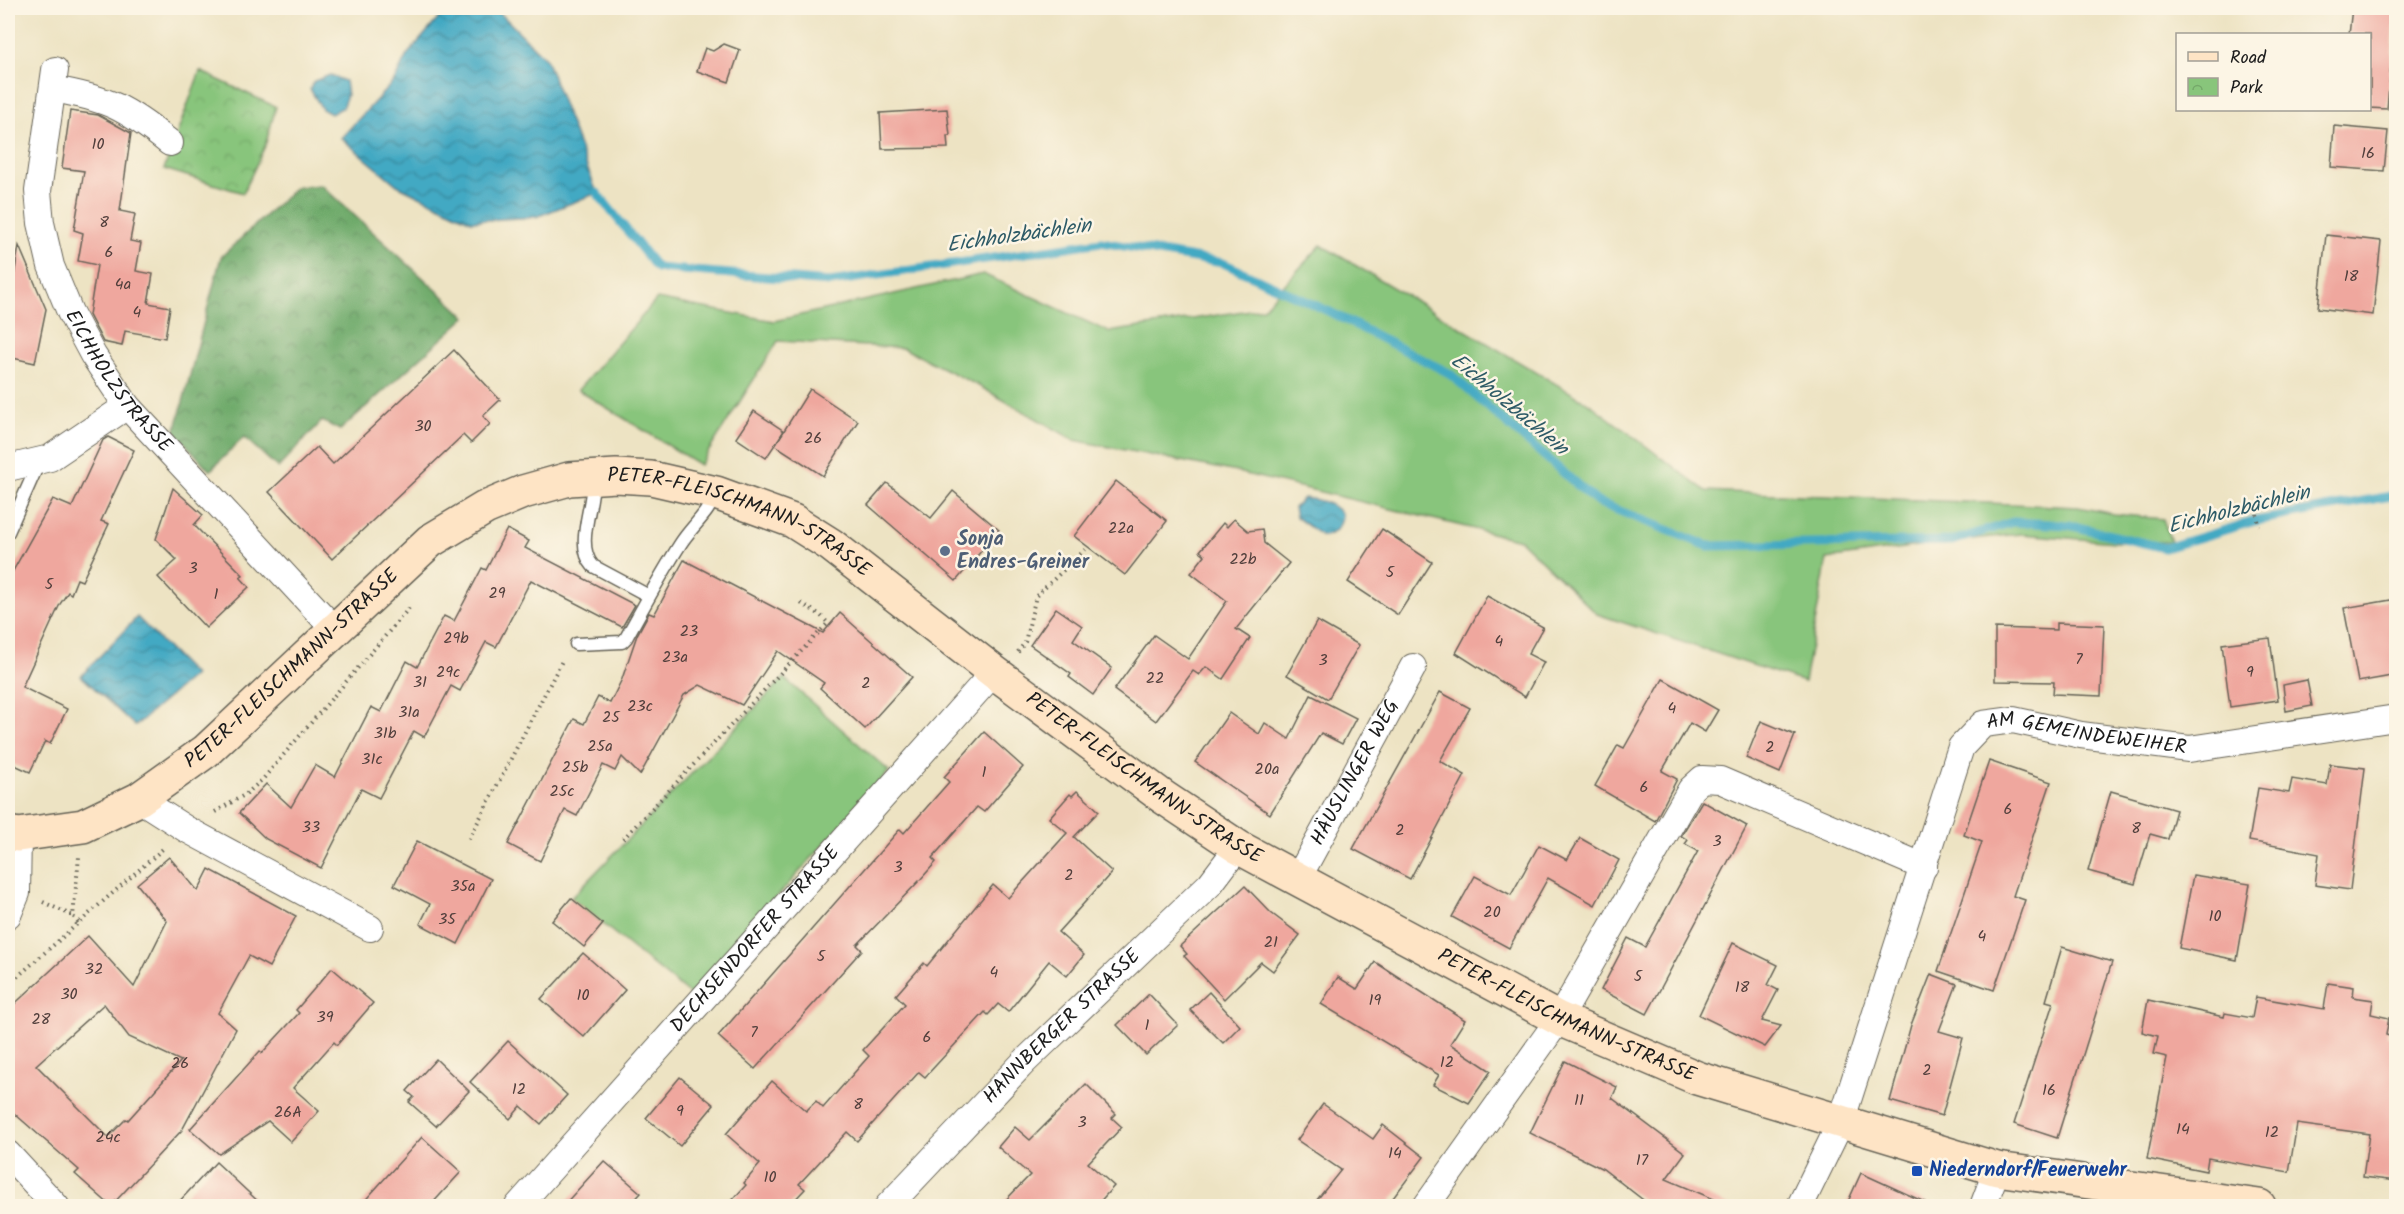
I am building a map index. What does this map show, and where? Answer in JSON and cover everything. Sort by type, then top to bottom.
[{"type":"street","name":"EICHHOLZSTRASSE","points":[[170,143],[136,116],[113,103],[54,80],[38,191],[41,223],[51,266],[79,329],[127,406],[336,632]]},
{"type":"street","points":[[8,468],[50,458],[127,406]]},
{"type":"street","name":"PETER-FLEISCHMANN-STRASSE","points":[[13,834],[82,826],[140,799],[206,751],[430,542],[485,508],[523,492],[568,479],[593,476],[651,478],[716,493],[793,521],[831,545],[997,674],[1163,797],[1238,847],[1559,1019],[1697,1078],[1997,1168],[2259,1206]]},
{"type":"street","name":"HÄUSLINGER WEG","points":[[1297,880],[1413,667]]},
{"type":"street","name":"DECHSENDORFER STRASSE","points":[[519,1206],[997,674]]},
{"type":"street","name":"AM GEMEINDEWEIHER","points":[[1800,1206],[1841,1122],[1961,747],[1983,724],[2013,720],[2080,735],[2189,749],[2397,718]]},
{"type":"street","points":[[1426,1206],[1559,1019],[1691,789],[1702,778],[1720,780],[1924,867]]},
{"type":"street","points":[[140,799],[186,829],[370,928]]},
{"type":"street","points":[[8,915],[17,893],[13,834]]},
{"type":"street","name":"HANNBERGER STRASSE","points":[[888,1206],[1024,1061],[1210,884],[1238,847]]},
{"type":"street","points":[[8,1154],[56,1206]]},
{"type":"street","points":[[1983,1206],[1997,1168]]},
{"type":"lane","points":[[8,532],[39,461]]},
{"type":"lane","points":[[593,476],[593,497],[583,548],[586,558],[593,566],[649,596]]},
{"type":"lane","points":[[576,644],[622,642],[683,540],[710,509],[716,493]]},
{"type":"path","points":[[2257,514],[2259,526]]},
{"type":"path","points":[[997,674],[1025,642],[1036,596],[1088,547]]},
{"type":"path","points":[[8,985],[186,829],[246,794],[263,779],[417,599]]},
{"type":"path","points":[[623,839],[828,623],[819,614],[799,602]]},
{"type":"path","points":[[469,839],[566,653],[576,644]]},
{"type":"path","points":[[37,900],[73,916]]},
{"type":"green space","points":[[200,71],[276,107],[265,146],[243,193],[164,169]]},
{"type":"green space","points":[[321,185],[466,317],[340,430],[322,421],[278,468],[244,437],[210,471],[175,432],[221,257],[296,187]]},
{"type":"green space","points":[[1321,245],[1590,404],[1706,491],[2078,507],[2114,514],[2163,519],[2171,542],[2115,542],[2021,534],[1952,541],[1827,559],[1804,682],[1597,614],[1520,540],[1237,472],[1074,440],[977,385],[903,348],[778,341],[700,465],[578,390],[657,299],[774,321],[983,274],[1109,332],[1263,308]]},
{"type":"green space","points":[[784,678],[889,771],[690,995],[571,898]]},
{"type":"water","points":[[470,8],[495,8],[546,59],[597,193],[536,217],[471,221],[397,185],[341,138],[394,81],[407,55],[444,12]]},
{"type":"water","points":[[330,75],[345,81],[347,95],[342,108],[331,114],[322,109],[310,89],[314,81]]},
{"type":"water","points":[[1303,498],[1334,506],[1342,514],[1341,522],[1336,529],[1322,536],[1296,517],[1294,508]]},
{"type":"water","points":[[137,617],[194,675],[135,726],[81,676]]},
{"type":"building","points":[[2352,8],[2396,9],[2387,109],[2371,108],[2371,33],[2349,33]]},
{"type":"building","points":[[724,44],[740,50],[729,82],[697,71],[705,48],[713,51]]},
{"type":"building","points":[[947,109],[950,136],[947,136],[948,148],[882,149],[880,113]]},
{"type":"building","points":[[70,111],[98,115],[131,133],[120,211],[135,214],[130,241],[141,243],[136,271],[153,274],[148,303],[170,307],[165,338],[125,331],[122,346],[103,342],[89,315],[97,265],[78,261],[83,233],[74,230],[84,171],[62,168]]},
{"type":"building","points":[[2334,126],[2388,131],[2384,171],[2331,167]]},
{"type":"building","points":[[2326,235],[2381,241],[2373,315],[2318,308]]},
{"type":"building","points":[[19,246],[46,309],[35,363],[8,357],[8,313]]},
{"type":"building","points":[[454,350],[500,400],[483,416],[490,424],[471,443],[463,435],[332,559],[269,492],[317,447],[333,464]]},
{"type":"building","points":[[810,389],[858,421],[823,476],[775,445]]},
{"type":"building","points":[[754,411],[784,431],[766,458],[736,438]]},
{"type":"building","points":[[108,437],[134,450],[101,521],[109,524],[82,581],[77,579],[71,594],[68,592],[60,604],[22,687],[67,709],[50,744],[45,741],[30,772],[8,762],[8,580],[53,499],[72,507],[103,440]]},
{"type":"building","points":[[1116,481],[1167,521],[1125,575],[1074,536]]},
{"type":"building","points":[[887,483],[931,518],[953,491],[999,530],[956,581],[868,505]]},
{"type":"building","points":[[173,488],[203,515],[194,525],[243,575],[240,577],[249,587],[206,628],[158,577],[177,560],[156,539]]},
{"type":"building","points":[[1234,519],[1248,531],[1262,529],[1264,543],[1289,563],[1236,629],[1250,638],[1223,679],[1206,667],[1199,675],[1193,671],[1156,721],[1114,690],[1154,635],[1188,659],[1227,601],[1191,573],[1205,555],[1200,551],[1223,523],[1227,527]]},
{"type":"building","points":[[507,529],[529,541],[525,548],[635,605],[622,627],[531,580],[496,647],[486,642],[460,691],[451,686],[424,737],[414,731],[379,798],[361,789],[321,868],[266,839],[239,813],[266,784],[291,807],[315,765],[335,777],[371,707],[381,712],[407,661],[417,667],[444,616],[454,621],[482,568],[486,570]]},
{"type":"building","points":[[1382,529],[1432,562],[1398,615],[1348,582]]},
{"type":"building","points":[[684,560],[823,633],[840,613],[912,677],[865,729],[820,688],[824,683],[778,651],[742,705],[700,685],[684,695],[640,775],[622,757],[615,771],[603,765],[577,816],[565,810],[540,861],[508,844],[574,719],[584,724],[598,697],[610,703],[622,679],[637,635],[649,613],[654,615]]},
{"type":"building","points":[[1487,596],[1543,627],[1528,654],[1544,662],[1525,697],[1456,653]]},
{"type":"building","points":[[2397,599],[2397,675],[2358,682],[2344,608]]},
{"type":"building","points":[[1056,608],[1082,626],[1073,640],[1112,668],[1093,695],[1069,677],[1071,674],[1030,645]]},
{"type":"building","points":[[1317,621],[1359,645],[1328,699],[1287,675]]},
{"type":"building","points":[[2056,623],[2104,625],[2101,696],[2053,694],[2054,682],[1995,681],[1995,628],[2056,630]]},
{"type":"building","points":[[2270,638],[2278,700],[2230,707],[2222,644]]},
{"type":"building","points":[[1663,679],[1718,710],[1705,732],[1690,723],[1662,771],[1677,779],[1655,821],[1595,786],[1618,745],[1624,748]]},
{"type":"building","points":[[2307,680],[2312,706],[2286,711],[2283,685]]},
{"type":"building","points":[[1440,692],[1470,708],[1440,761],[1465,775],[1410,879],[1353,849]]},
{"type":"building","points":[[1311,695],[1356,718],[1342,744],[1321,733],[1270,814],[1195,762],[1229,713],[1259,734],[1265,723],[1289,739]]},
{"type":"building","points":[[1761,721],[1795,735],[1780,773],[1746,758]]},
{"type":"building","points":[[984,732],[1023,767],[984,812],[977,807],[932,858],[936,862],[857,945],[862,950],[755,1069],[718,1036],[900,829],[904,833],[949,782],[944,777]]},
{"type":"building","points":[[1989,761],[2051,782],[2013,896],[2025,900],[1994,990],[1938,971],[1982,842],[1964,835]]},
{"type":"building","points":[[2330,764],[2365,768],[2350,890],[2315,885],[2319,854],[2249,841],[2258,788],[2289,793],[2292,779],[2327,785]]},
{"type":"building","points":[[1077,791],[1099,811],[1074,837],[1112,872],[1058,932],[1084,955],[1067,976],[1049,961],[1008,1012],[998,1004],[988,1015],[985,1012],[925,1077],[919,1072],[857,1141],[847,1132],[799,1184],[805,1189],[789,1206],[727,1206],[746,1185],[744,1183],[760,1164],[726,1134],[772,1081],[806,1111],[816,1101],[823,1108],[869,1056],[863,1050],[905,1004],[896,995],[924,963],[927,966],[993,885],[1008,898],[1067,833],[1049,818],[1070,794],[1072,796]]},
{"type":"building","points":[[2111,791],[2176,810],[2168,839],[2150,834],[2135,884],[2088,871]]},
{"type":"building","points":[[1702,801],[1747,826],[1647,1014],[1601,990],[1628,938],[1645,947],[1698,851],[1685,844],[1688,840],[1681,836]]},
{"type":"building","points":[[1580,838],[1619,860],[1595,905],[1548,878],[1509,948],[1452,917],[1475,876],[1511,895],[1539,845],[1567,860]]},
{"type":"building","points":[[417,841],[491,879],[458,944],[420,924],[430,904],[394,885]]},
{"type":"building","points":[[169,857],[198,891],[209,869],[296,916],[269,967],[249,956],[218,1013],[236,1029],[182,1130],[111,1206],[75,1174],[79,1170],[8,1108],[8,1010],[88,936],[134,987],[167,921],[137,884]],"holes":[[[104,1004],[129,1037],[181,1061],[128,1120],[126,1119],[108,1137],[36,1065]]]},
{"type":"building","points":[[2193,875],[2250,884],[2237,960],[2179,948]]},
{"type":"building","points":[[1245,886],[1271,913],[1300,935],[1273,971],[1261,962],[1224,999],[1184,956],[1187,954],[1180,946]]},
{"type":"building","points":[[571,898],[603,924],[584,947],[552,921]]},
{"type":"building","points":[[1733,943],[1778,965],[1768,985],[1778,990],[1762,1021],[1781,1026],[1765,1047],[1699,1015]]},
{"type":"building","points":[[2062,947],[2112,962],[2057,1138],[2014,1124],[2053,1003],[2046,1001]]},
{"type":"building","points":[[583,953],[625,990],[584,1037],[541,999]]},
{"type":"building","points":[[1375,962],[1465,1020],[1450,1044],[1491,1071],[1469,1103],[1433,1085],[1439,1075],[1321,1004],[1338,977],[1357,989]]},
{"type":"building","points":[[332,968],[373,1003],[337,1045],[334,1042],[293,1088],[319,1111],[291,1142],[268,1121],[219,1154],[190,1129],[260,1051],[262,1053],[299,1013],[296,1010]]},
{"type":"building","points":[[1931,974],[1957,984],[1939,1031],[1963,1038],[1942,1116],[1890,1101],[1911,1025]]},
{"type":"building","points":[[2328,983],[2354,987],[2353,997],[2373,1000],[2371,1014],[2389,1018],[2386,1035],[2396,1038],[2397,1181],[2363,1177],[2369,1134],[2297,1124],[2289,1172],[2208,1158],[2206,1171],[2147,1159],[2167,1057],[2154,1054],[2158,1036],[2142,1032],[2148,1000],[2224,1017],[2225,1013],[2252,1018],[2256,997],[2324,1009]]},
{"type":"building","points":[[1209,992],[1240,1026],[1223,1043],[1190,1010]]},
{"type":"building","points":[[1149,994],[1178,1025],[1146,1055],[1117,1025]]},
{"type":"building","points":[[508,1041],[567,1095],[541,1124],[521,1106],[510,1119],[470,1082]]},
{"type":"building","points":[[436,1059],[469,1091],[436,1126],[409,1102],[414,1097],[407,1091]]},
{"type":"building","points":[[1565,1061],[1617,1087],[1612,1098],[1685,1153],[1666,1179],[1730,1206],[1651,1206],[1603,1169],[1530,1133]]},
{"type":"building","points":[[680,1077],[714,1105],[680,1146],[646,1118]]},
{"type":"building","points":[[1086,1084],[1116,1114],[1112,1118],[1122,1127],[1088,1163],[1114,1186],[1096,1206],[1000,1206],[1030,1175],[998,1147],[1015,1127],[1030,1140]]},
{"type":"building","points":[[1323,1104],[1373,1139],[1383,1125],[1424,1157],[1387,1206],[1312,1206],[1341,1170],[1297,1140]]},
{"type":"building","points":[[422,1137],[461,1172],[430,1206],[360,1206]]},
{"type":"building","points":[[604,1161],[641,1193],[629,1206],[563,1206]]},
{"type":"building","points":[[216,1162],[263,1206],[175,1206]]},
{"type":"building","points":[[1861,1173],[1933,1206],[1846,1206]]},
{"type":"waterway","name":"Eichholzbächlein","points":[[597,193],[657,268],[830,282],[1101,242],[1223,263],[1328,311],[1449,373],[1597,502],[1708,546],[1952,541],[2013,522],[2069,525],[2165,548],[2255,521],[2396,495]]},
{"type":"place","name":"Sonja Endres-Greiner","points":[[945,551]]},
{"type":"place","name":"Niederndorf/Feuerwehr","points":[[1917,1171]]}]
